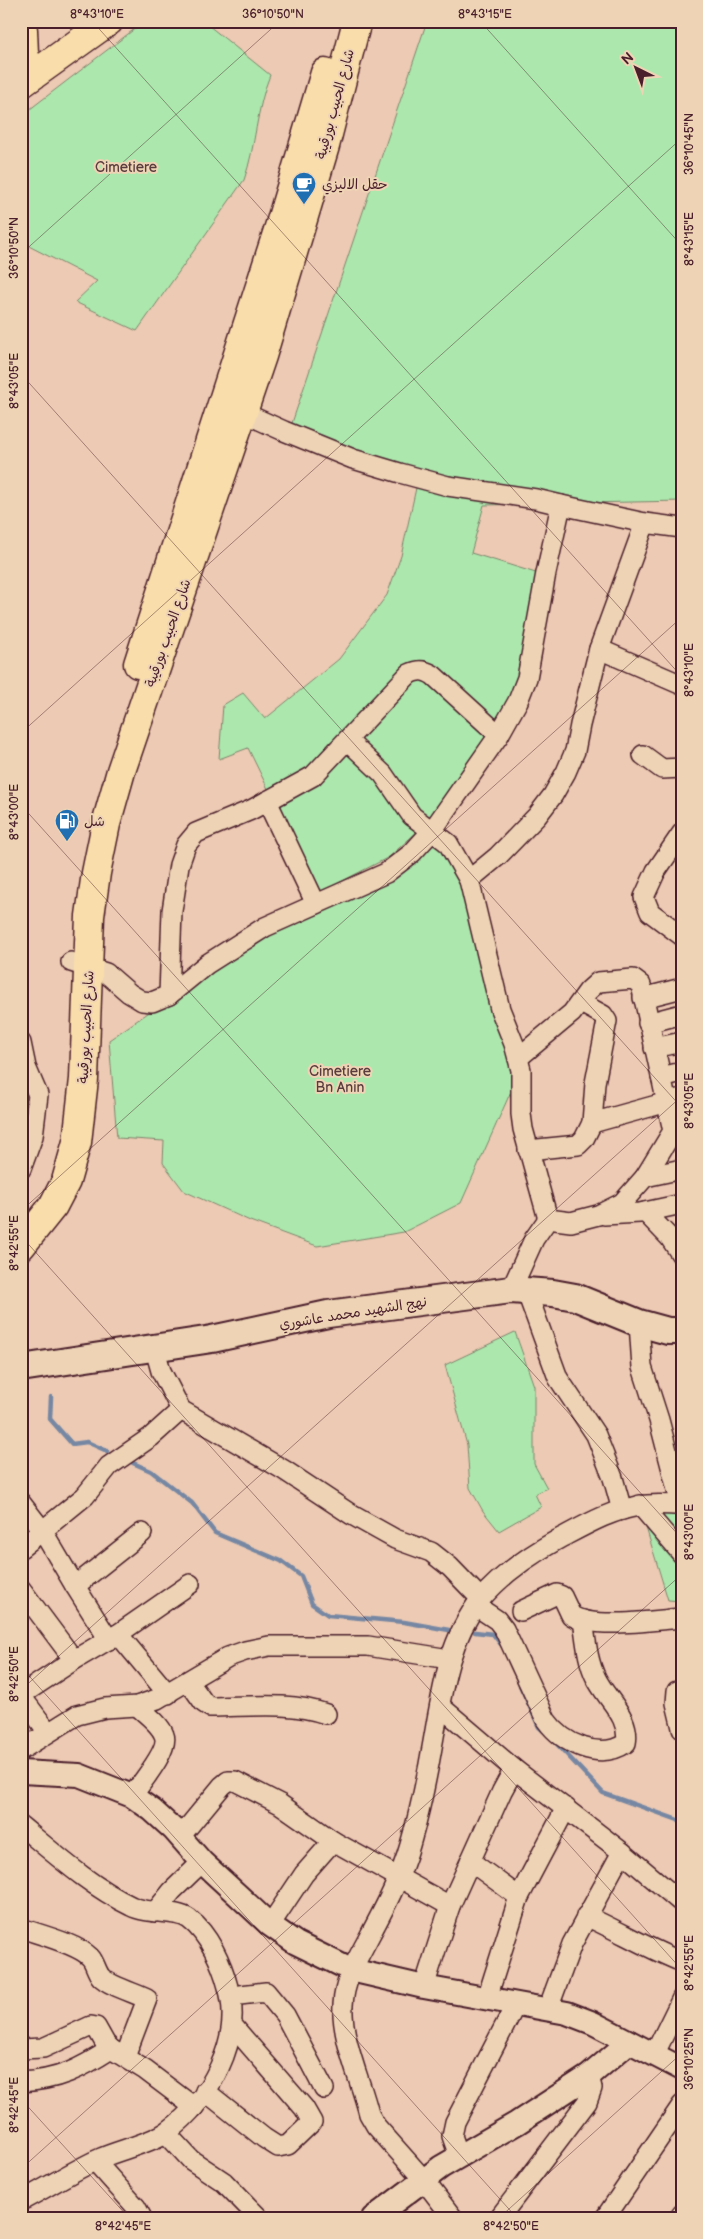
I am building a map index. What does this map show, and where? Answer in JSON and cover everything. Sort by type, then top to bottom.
[{"type":"main road","points":[[27,80],[109,21]]},
{"type":"main road","name":"شارع الحبيب بورقيبة","points":[[21,1227],[45,1194],[62,1138],[72,1080],[80,965],[95,882],[114,798],[233,408],[340,21]]},
{"type":"main road","name":"شارع الحبيب بورقيبة","points":[[233,408],[325,146],[357,21]]},
{"type":"main road","points":[[26,28],[24,54],[27,80]]},
{"type":"main road","name":"شارع الحبيب بورقيبة","points":[[21,1246],[53,1206],[66,1181],[77,1142],[84,1079],[80,965]]},
{"type":"main road","name":"نهج الشهيد محمد عاشوري","points":[[21,1368],[45,1366],[154,1346],[212,1339],[328,1314],[519,1290],[575,1297],[639,1323],[668,1331],[682,1331]]},
{"type":"street","points":[[233,408],[292,435],[353,458],[448,486],[536,499],[645,523],[682,528]]},
{"type":"street","points":[[80,965],[106,973],[129,993],[142,1001],[152,1002],[169,995],[207,964],[265,927],[386,873],[412,854],[432,831],[499,735],[518,701],[527,678],[546,573],[561,505]]},
{"type":"street","points":[[469,880],[517,837],[553,795],[575,751],[599,649],[645,523]]},
{"type":"street","points":[[599,649],[682,685]]},
{"type":"street","points":[[169,995],[172,911],[179,865],[186,845],[196,833],[267,801],[312,776],[348,741],[403,680],[418,670],[425,670],[433,675],[499,735]]},
{"type":"street","points":[[348,741],[383,774],[412,816],[448,843],[469,880],[500,1009],[521,1070],[521,1114],[528,1150],[548,1219]]},
{"type":"street","points":[[643,755],[662,768],[682,768]]},
{"type":"street","points":[[267,801],[316,904]]},
{"type":"street","points":[[682,833],[656,871],[644,897],[650,912],[682,936]]},
{"type":"street","points":[[518,1058],[572,1013],[592,986],[598,982],[627,978],[633,979],[641,985],[661,1077],[674,1100],[678,1130],[645,1177],[622,1203],[598,1215]]},
{"type":"street","points":[[643,998],[682,988]]},
{"type":"street","points":[[528,1150],[578,1145],[584,1139],[592,1122],[595,1083],[608,1021],[603,1015],[580,1003]]},
{"type":"street","points":[[648,1023],[682,1014]]},
{"type":"street","points":[[654,1048],[682,1042]]},
{"type":"street","points":[[21,1043],[26,1067],[38,1095],[33,1136],[21,1169]]},
{"type":"street","points":[[661,1077],[682,1072]]},
{"type":"street","points":[[592,1122],[674,1100]]},
{"type":"street","points":[[645,1177],[682,1169]]},
{"type":"street","points":[[548,1219],[571,1222],[598,1215],[646,1212],[682,1204]]},
{"type":"street","points":[[646,1212],[670,1238],[682,1256]]},
{"type":"street","points":[[548,1219],[534,1239],[519,1290],[558,1378],[596,1435],[613,1478],[631,1508],[682,1554]]},
{"type":"street","points":[[453,2218],[423,2179],[376,2126],[369,2114],[346,2036],[342,2006],[346,1985],[351,1970],[399,1878],[410,1846],[424,1791],[449,1659],[466,1621],[479,1602],[497,1582],[545,1547],[577,1530],[631,1508],[681,1506],[660,1420],[640,1358],[639,1323]]},
{"type":"street","points":[[154,1346],[162,1371],[181,1410],[284,1470],[352,1515],[395,1540],[431,1552],[450,1567],[504,1628],[546,1720],[553,1730],[578,1746],[603,1750],[618,1749],[626,1743],[626,1727],[621,1716],[596,1679],[588,1653],[583,1620]]},
{"type":"street","points":[[21,1548],[85,1496],[109,1466],[150,1437],[181,1410]]},
{"type":"street","points":[[21,1502],[42,1530],[75,1586],[114,1637],[168,1694]]},
{"type":"street","points":[[75,1586],[142,1534]]},
{"type":"street","points":[[48,1732],[21,1695],[74,1660],[114,1637],[190,1584]]},
{"type":"street","points":[[21,1589],[74,1660]]},
{"type":"street","points":[[521,1611],[549,1597],[559,1595],[562,1596],[571,1615],[583,1620],[618,1623],[682,1618]]},
{"type":"street","points":[[21,1750],[48,1732],[88,1710],[137,1706],[168,1694],[228,1657],[269,1646],[368,1646],[449,1659]]},
{"type":"street","points":[[189,1682],[204,1703],[210,1707],[270,1706],[304,1708],[326,1714]]},
{"type":"street","points":[[682,1689],[677,1691],[676,1703],[682,1728]]},
{"type":"street","points":[[132,1796],[166,1743],[164,1734],[137,1706]]},
{"type":"street","points":[[440,1706],[514,1769],[622,1852],[682,1903]]},
{"type":"street","points":[[424,1987],[450,1906],[502,1791],[514,1769]]},
{"type":"street","points":[[21,1772],[79,1775],[132,1796],[152,1810],[202,1862],[270,1925],[296,1943],[351,1970],[424,1987],[567,2013],[593,2023],[682,2069]]},
{"type":"street","points":[[180,1837],[222,1786],[228,1781],[235,1781],[280,1804],[332,1842],[450,1906]]},
{"type":"street","points":[[487,1998],[519,1897],[566,1808]]},
{"type":"street","points":[[21,1826],[101,1889],[132,1907],[180,1915],[189,1919],[200,1929],[224,1971],[231,1996],[233,2026],[226,2053],[205,2091],[194,2107],[166,2133],[95,2161],[21,2201]]},
{"type":"street","points":[[270,1925],[304,1874],[332,1842]]},
{"type":"street","points":[[548,2009],[572,1944],[622,1852]]},
{"type":"street","points":[[470,1861],[519,1897]]},
{"type":"street","points":[[155,1912],[172,1891],[202,1862]]},
{"type":"street","points":[[586,1916],[620,1931],[651,1950],[682,1962]]},
{"type":"street","points":[[21,1928],[62,1941],[83,1952],[90,1956],[97,1972],[103,1979],[147,1999],[118,2053],[47,2080],[21,2082]]},
{"type":"street","points":[[231,1996],[266,1992],[285,2016],[324,2089]]},
{"type":"street","points":[[654,2055],[682,1998]]},
{"type":"street","points":[[458,2156],[452,2136],[454,2122],[516,2004]]},
{"type":"street","points":[[21,2049],[43,2048],[91,2026],[96,2027],[105,2043],[194,2107]]},
{"type":"street","points":[[205,2091],[278,2147],[288,2145],[312,2122],[304,2108],[233,2026]]},
{"type":"street","points":[[373,2218],[423,2179],[458,2156],[517,2123],[589,2076],[629,2042]]},
{"type":"street","points":[[499,2218],[587,2102],[592,2088],[589,2076]]},
{"type":"street","points":[[605,2218],[682,2106]]},
{"type":"street","points":[[166,2133],[191,2160],[224,2182],[259,2218]]},
{"type":"street","points":[[95,2161],[136,2207],[142,2218]]},
{"type":"street","points":[[679,2218],[682,2214]]},
{"type":"green space","name":"Cimetiere","points":[[145,21],[203,21],[270,75],[265,88],[244,180],[137,331],[75,302],[97,281],[21,242],[21,116]]},
{"type":"green space","points":[[427,21],[682,21],[682,501],[484,505],[471,553],[539,574],[522,678],[498,729],[486,770],[389,857],[319,893],[248,748],[219,759],[223,705],[243,693],[265,719],[339,659],[387,595],[401,556],[418,479],[290,429]]},
{"type":"green space","name":"Cimetiere Bn Anin","points":[[439,837],[458,871],[516,1080],[461,1203],[404,1232],[317,1246],[250,1221],[184,1191],[163,1163],[164,1141],[117,1138],[109,1040],[233,954],[280,930]]},
{"type":"green space","points":[[515,1332],[534,1386],[534,1464],[547,1488],[535,1494],[541,1507],[499,1531],[483,1511],[470,1488],[467,1445],[445,1365]]},
{"type":"green space","points":[[682,1503],[682,1601],[668,1600],[641,1511]]},
{"type":"waterway","points":[[51,1397],[50,1419],[72,1444],[87,1442],[107,1451]]},
{"type":"waterway","points":[[133,1463],[151,1471],[192,1503],[215,1533],[281,1561],[301,1576],[312,1604],[328,1615],[404,1622],[449,1630]]},
{"type":"waterway","points":[[475,1632],[493,1634],[504,1648]]},
{"type":"waterway","points":[[520,1685],[539,1727],[547,1734]]},
{"type":"waterway","points":[[554,1741],[603,1793],[678,1820],[682,1824]]},
{"type":"place","name":"حقل الاليزي","points":[[304,205]]},
{"type":"place","name":"شل","points":[[67,842]]}]
